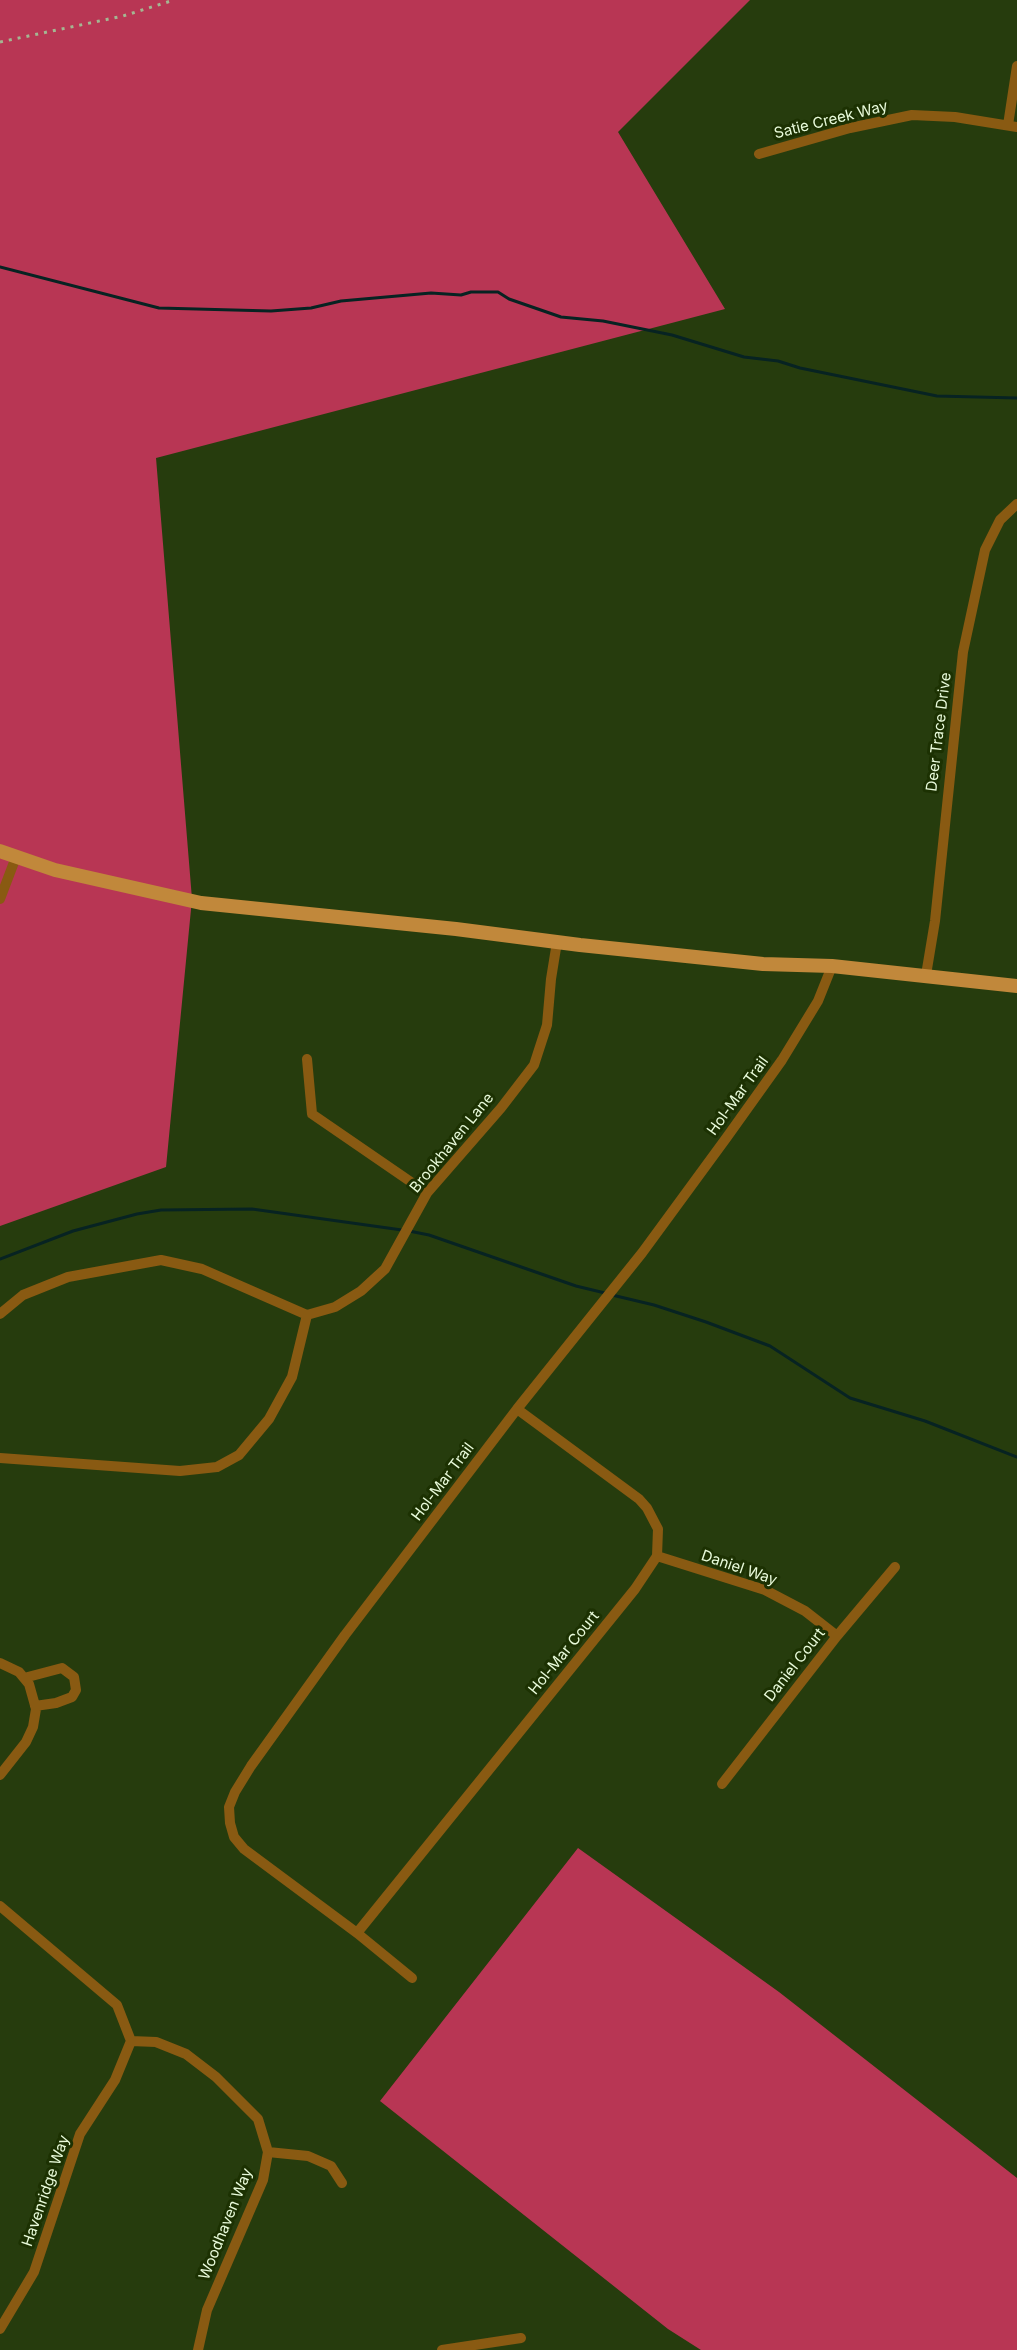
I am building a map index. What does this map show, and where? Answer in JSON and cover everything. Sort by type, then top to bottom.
[{"type":"main road","points":[[0,851],[55,870],[201,903],[763,964],[832,966],[1017,986]]},
{"type":"street","points":[[1013,126],[1017,66]]},
{"type":"street","name":"Satie Creek Way","points":[[759,154],[850,128],[912,116],[955,117],[1013,126]]},
{"type":"street","name":"Deer Trace Drive","points":[[926,975],[935,921],[963,652],[985,550],[1000,520],[1017,504]]},
{"type":"street","points":[[0,899],[16,857]]},
{"type":"street","name":"Brookhaven Lane","points":[[307,1315],[335,1307],[361,1291],[385,1269],[427,1192],[501,1108],[534,1065],[547,1025],[557,942]]},
{"type":"street","name":"Hol-Mar Trail","points":[[412,1978],[357,1933],[244,1849],[234,1837],[229,1807],[250,1766],[311,1682],[517,1409],[642,1253],[775,1070],[818,1001],[832,966]]},
{"type":"street","points":[[307,1059],[312,1114],[427,1192]]},
{"type":"street","points":[[0,1314],[23,1295],[68,1277],[161,1260],[202,1269],[307,1315],[292,1377],[268,1419],[239,1455],[217,1467],[180,1471],[0,1458]]},
{"type":"street","points":[[517,1409],[639,1499],[647,1508],[658,1529],[657,1556]]},
{"type":"street","name":"Daniel Way","points":[[657,1556],[765,1590],[805,1611],[837,1636]]},
{"type":"street","name":"Hol-Mar Court","points":[[357,1933],[635,1589],[657,1556]]},
{"type":"street","name":"Daniel Court","points":[[722,1784],[837,1636],[895,1567]]},
{"type":"street","points":[[0,1663],[19,1672],[29,1684],[35,1706],[33,1727],[26,1742],[0,1775]]},
{"type":"street","points":[[24,1678],[62,1668],[74,1677],[76,1690],[68,1700],[35,1706]]},
{"type":"street","points":[[0,1906],[117,2005],[131,2041]]},
{"type":"street","name":"Woodhaven Way","points":[[131,2041],[156,2042],[186,2054],[216,2077],[258,2119],[268,2152],[263,2180],[207,2310],[198,2350]]},
{"type":"street","name":"Havenridge Way","points":[[0,2329],[34,2272],[80,2134],[115,2080],[131,2041]]},
{"type":"street","points":[[268,2152],[308,2156],[331,2166],[342,2183]]},
{"type":"street","points":[[442,2350],[521,2338]]},
{"type":"shaded area","points":[[0,0],[750,0],[618,132],[725,309],[156,458],[192,899],[166,1167],[0,1226]]},
{"type":"shaded area","points":[[578,1848],[779,1992],[1017,2178],[1017,2350],[701,2350],[668,2329],[380,2101]]},
{"type":"waterway","points":[[0,267],[159,308],[271,311],[311,308],[341,301],[431,293],[461,295],[471,292],[498,292],[509,299],[561,317],[603,321],[672,335],[744,357],[778,361],[800,368],[937,396],[1017,398]]},
{"type":"waterway","points":[[0,1259],[73,1231],[161,1210],[252,1209],[402,1230]]},
{"type":"waterway","points":[[409,1231],[429,1235],[576,1286],[605,1293]]},
{"type":"waterway","points":[[612,1295],[654,1305],[770,1346],[850,1398],[925,1421],[1017,1457]]},
{"type":"railway","points":[[0,42],[123,16],[174,0]]}]
